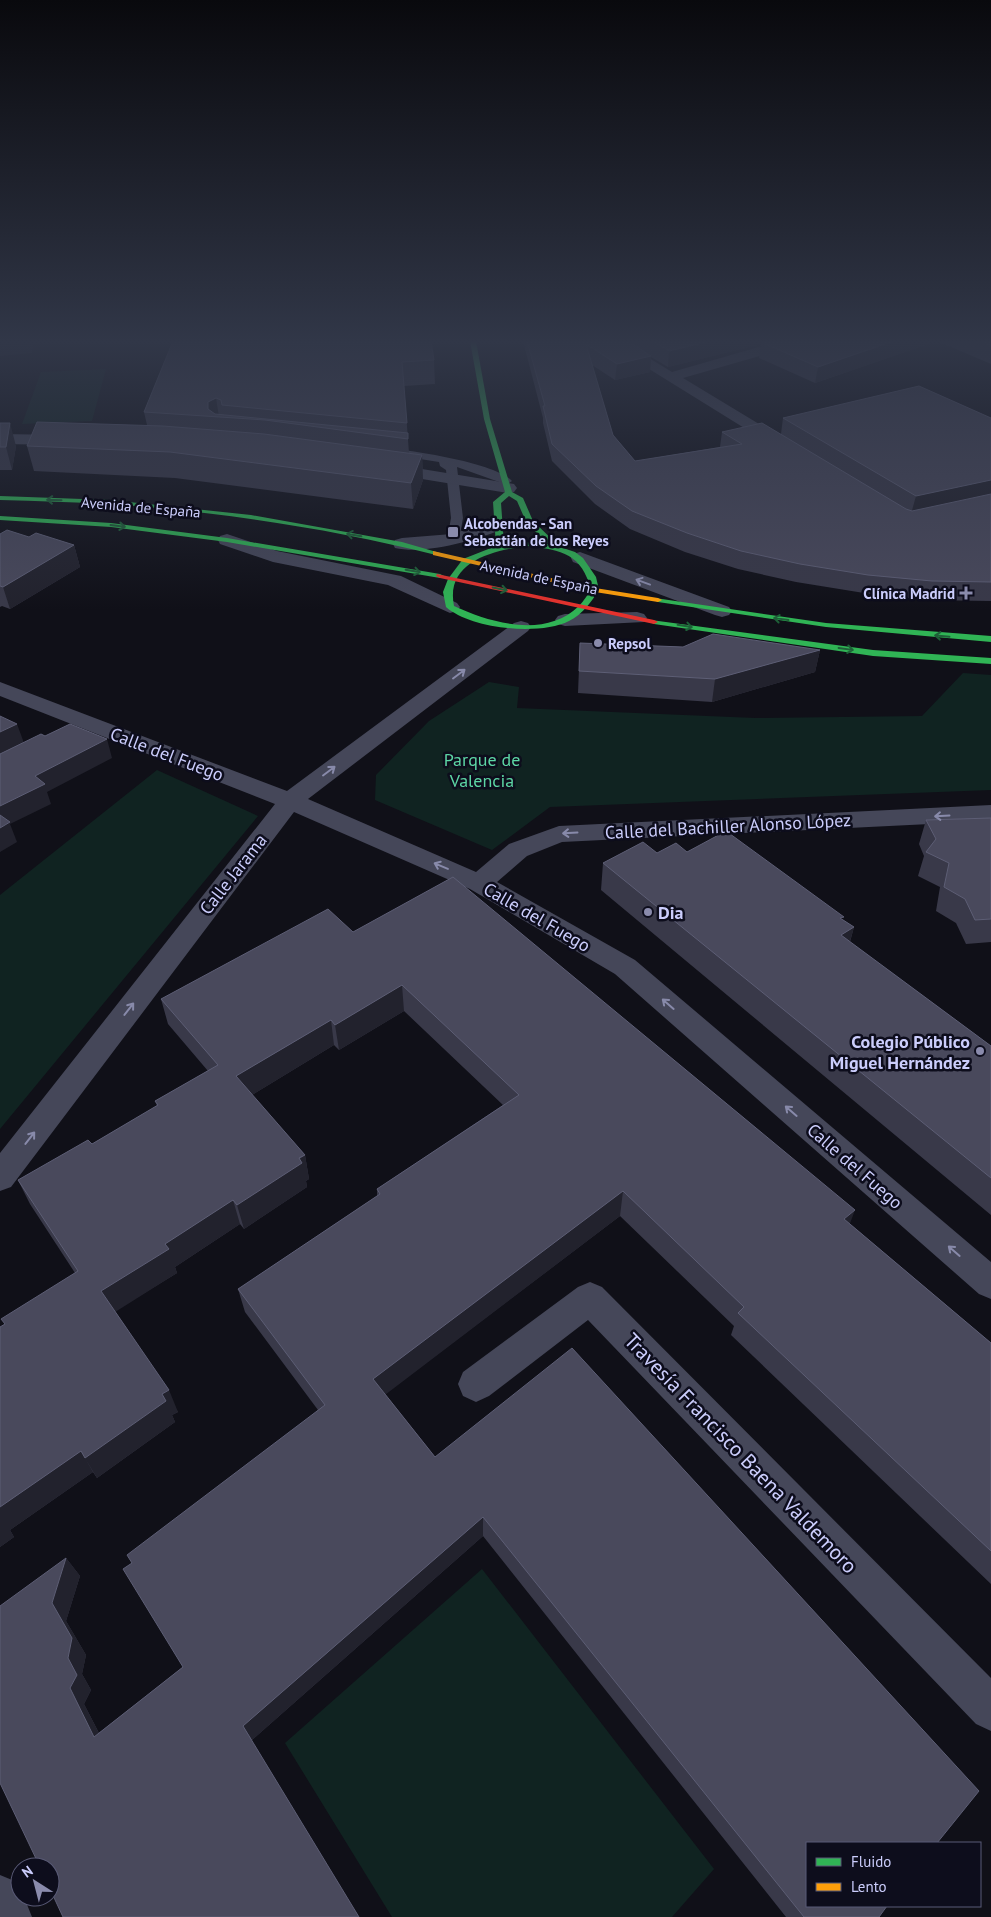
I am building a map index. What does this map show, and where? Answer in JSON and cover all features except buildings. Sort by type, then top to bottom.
[{"type":"main road","points":[[490,430],[507,487],[520,500],[530,522],[556,547]]},
{"type":"main road","points":[[500,547],[497,502],[507,487]]},
{"type":"main road","name":"Avenida de España","points":[[0,498],[110,502],[250,517],[402,544],[466,561],[595,590],[826,625],[991,639]]},
{"type":"main road","name":"Avenida de España","points":[[0,518],[111,525],[227,540],[452,579],[637,618],[873,652],[991,661]]},
{"type":"main road","points":[[528,544],[556,547],[580,558],[592,574],[595,590],[584,608],[565,620],[545,625],[521,627],[466,616],[450,606],[447,592],[452,579],[466,561],[500,547],[528,544]]},
{"type":"street","points":[[758,430],[798,455]]},
{"type":"street","points":[[0,439],[79,440]]},
{"type":"street","points":[[371,457],[453,478],[507,487]]},
{"type":"street","points":[[402,544],[436,543],[452,540],[477,534],[499,524]]},
{"type":"street","name":"Avenida de España","points":[[227,540],[273,556],[394,580],[450,606]]},
{"type":"street","points":[[580,558],[722,610]]},
{"type":"street","points":[[565,620],[637,618]]},
{"type":"street","name":"Calle Jarama","points":[[0,1177],[290,801],[521,627]]},
{"type":"street","name":"Calle del Fuego","points":[[0,688],[85,723],[290,801],[479,882],[625,967],[991,1283]]},
{"type":"street","points":[[59,736],[85,723]]},
{"type":"street","name":"Calle del Bachiller Alonso López","points":[[479,882],[518,850],[559,834],[991,813]]},
{"type":"street","name":"Travesía Francisco Baena Valdemoro","points":[[476,1384],[590,1298],[991,1709]]},
{"type":"street","points":[[0,1899],[8,1917]]},
{"type":"lane","points":[[430,456],[452,468],[458,518],[452,540]]},
{"type":"lane","points":[[371,457],[430,456],[481,470],[507,487]]},
{"type":"green space","name":"Parque de Valencia","points":[[963,673],[991,675],[991,790],[550,807],[492,850],[375,800],[376,775],[429,721],[489,682],[519,687],[517,708],[755,718],[922,716]]},
{"type":"green space","points":[[157,770],[258,816],[0,1129],[0,895]]},
{"type":"green space","points":[[482,1569],[714,1869],[672,1917],[392,1917],[285,1743]]},
{"type":"traffic: fast","points":[[490,430],[509,493],[520,500],[530,522],[556,547]]},
{"type":"traffic: fast","points":[[500,547],[497,502],[509,493]]},
{"type":"traffic: fast","points":[[0,498],[110,502],[251,517],[402,544],[436,553]]},
{"type":"traffic: fast","points":[[0,518],[111,525],[227,540],[440,576]]},
{"type":"traffic: fast","points":[[528,544],[563,550],[572,554],[587,567],[595,590],[583,607],[567,619],[549,625],[528,627],[487,622],[450,607],[447,592],[452,579],[466,561],[500,547],[528,544]]},
{"type":"traffic: fast","points":[[658,600],[826,625],[991,639]]},
{"type":"traffic: fast","points":[[654,622],[873,653],[991,661]]},
{"type":"traffic: slow","points":[[436,553],[595,590],[658,600]]},
{"type":"traffic: jam","points":[[440,576],[654,622]]},
{"type":"place","name":"Alcobendas - San Sebastián de los Reyes","points":[[453,532]]},
{"type":"place","name":"Clínica Madrid","points":[[966,593]]},
{"type":"place","name":"Repsol","points":[[598,643]]},
{"type":"place","name":"Dia","points":[[648,912]]},
{"type":"place","name":"Colegio Público Miguel Hernández","points":[[980,1051]]}]
